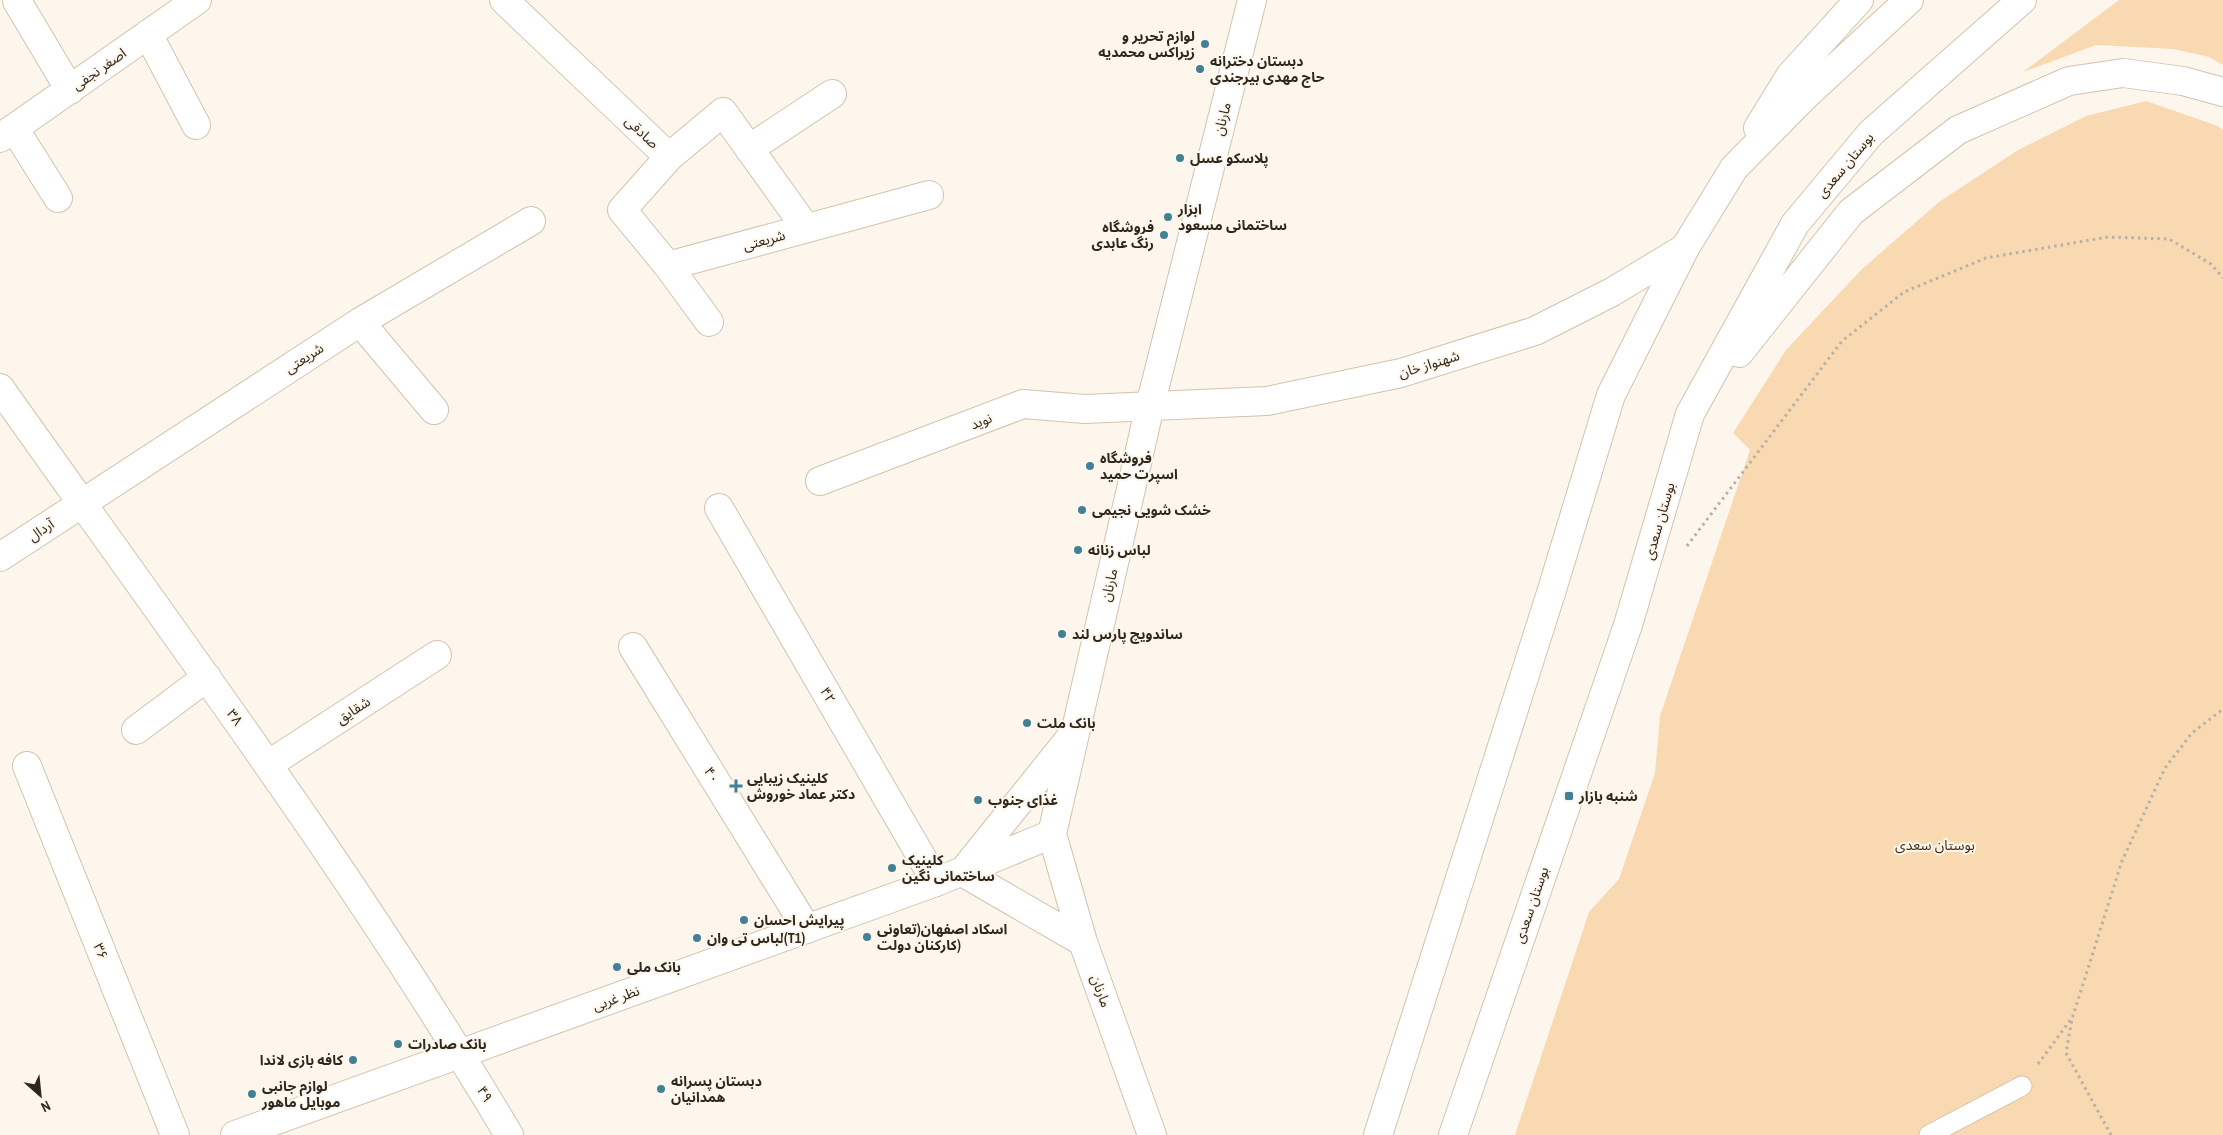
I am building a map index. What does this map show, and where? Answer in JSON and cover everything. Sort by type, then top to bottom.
[{"type":"main road","name":"صادقی","points":[[504,0],[669,157],[722,112],[806,228]]},
{"type":"main road","name":"مارنان","points":[[1152,1135],[1083,942],[1052,834],[1150,406],[1252,0]]},
{"type":"main road","points":[[1378,1135],[1551,593],[1611,395],[1685,248],[1790,76],[1859,0]]},
{"type":"main road","points":[[1734,168],[1805,96],[1909,0]]},
{"type":"main road","name":"بوستان سعدی","points":[[1453,1135],[1628,625],[1690,414],[1796,224],[1871,133],[2022,0]]},
{"type":"main road","points":[[17,1],[70,90]]},
{"type":"main road","name":"اصغر نجفی","points":[[7,133],[148,34],[185,3]]},
{"type":"main road","points":[[148,34],[196,124]]},
{"type":"main road","points":[[1690,414],[1851,212],[1958,130],[2069,81],[2123,73],[2183,81],[2223,92]]},
{"type":"main road","points":[[749,149],[832,94]]},
{"type":"main road","points":[[7,133],[58,198]]},
{"type":"main road","points":[[669,157],[622,210],[668,266],[709,322]]},
{"type":"main road","name":"شریعتی","points":[[668,266],[929,195]]},
{"type":"main road","name":"شریعتی","points":[[81,503],[360,322],[531,221]]},
{"type":"main road","name":"شهنواز خان","points":[[1150,406],[1266,401],[1401,373],[1535,331],[1612,292],[1685,248]]},
{"type":"main road","points":[[360,322],[434,410]]},
{"type":"main road","name":"۳۸","points":[[0,388],[269,764],[460,1054]]},
{"type":"main road","name":"نوید","points":[[820,481],[1023,404],[1085,409],[1150,406]]},
{"type":"main road","name":"آردال","points":[[0,557],[81,503]]},
{"type":"main road","name":"۴۲","points":[[719,508],[936,882]]},
{"type":"main road","name":"۴۰","points":[[633,647],[807,929]]},
{"type":"main road","name":"شقایق","points":[[269,764],[437,655]]},
{"type":"main road","points":[[136,730],[207,677]]},
{"type":"main road","points":[[1076,732],[962,872],[1083,942]]},
{"type":"main road","name":"۳۶","points":[[26,766],[175,1135]]},
{"type":"main road","name":"نظر غربی","points":[[235,1135],[936,882],[1052,834]]},
{"type":"main road","name":"۴۹","points":[[460,1054],[509,1135]]},
{"type":"lane","points":[[1930,1135],[2022,1086]]},
{"type":"path","points":[[1682,554],[1842,342],[1904,292],[1986,258],[2108,237],[2169,239],[2211,264],[2223,278]]},
{"type":"path","points":[[2111,1135],[2066,1053],[2072,1019],[2122,861],[2165,768],[2192,733],[2223,709]]},
{"type":"path","points":[[2022,1086],[2072,1019]]},
{"type":"green space","points":[[2119,0],[2223,0],[2223,65],[2209,57],[2173,49],[2096,45],[2023,72]]},
{"type":"green space","name":"بوستان سعدی","points":[[2146,101],[2218,126],[2223,130],[2223,1135],[1515,1135],[1589,912],[1619,879],[1655,773],[1660,716],[1750,450],[1733,433],[1786,350],[1861,270],[1939,202],[2018,150],[2086,116]]},
{"type":"place","name":"لوازم تحریر و زیراکس محمدیه","points":[[1205,44]]},
{"type":"place","name":"دبستان دخترانه حاج مهدی بیرجندی","points":[[1200,69]]},
{"type":"place","name":"پلاسکو عسل","points":[[1180,158]]},
{"type":"place","name":"ابزار ساختمانی مسعود","points":[[1168,217]]},
{"type":"place","name":"فروشگاه رنگ عابدی","points":[[1164,235]]},
{"type":"place","name":"فروشگاه اسپرت حمید","points":[[1090,466]]},
{"type":"place","name":"خشک شویی نجیمی","points":[[1082,510]]},
{"type":"place","name":"لباس زنانه","points":[[1078,550]]},
{"type":"place","name":"ساندویچ پارس لند","points":[[1062,634]]},
{"type":"place","name":"بانک ملت","points":[[1027,723]]},
{"type":"place","name":"کلینیک زیبایی دکتر عماد خوروش","points":[[736,786]]},
{"type":"place","name":"شنبه بازار","points":[[1569,796]]},
{"type":"place","name":"غذای جنوب","points":[[978,800]]},
{"type":"place","name":"کلینیک ساختمانی نگین","points":[[892,868]]},
{"type":"place","name":"پیرایش احسان","points":[[744,920]]},
{"type":"place","name":"اسکاد اصفهان(تعاونی کارکنان دولت)","points":[[867,937]]},
{"type":"place","name":"لباس تی وان(T1)","points":[[697,938]]},
{"type":"place","name":"بانک ملی","points":[[617,967]]},
{"type":"place","name":"بانک صادرات","points":[[398,1044]]},
{"type":"place","name":"کافه بازی لاندا","points":[[353,1060]]},
{"type":"place","name":"دبستان پسرانه همدانیان","points":[[661,1089]]},
{"type":"place","name":"لوازم جانبی موبایل ماهور","points":[[252,1094]]}]
